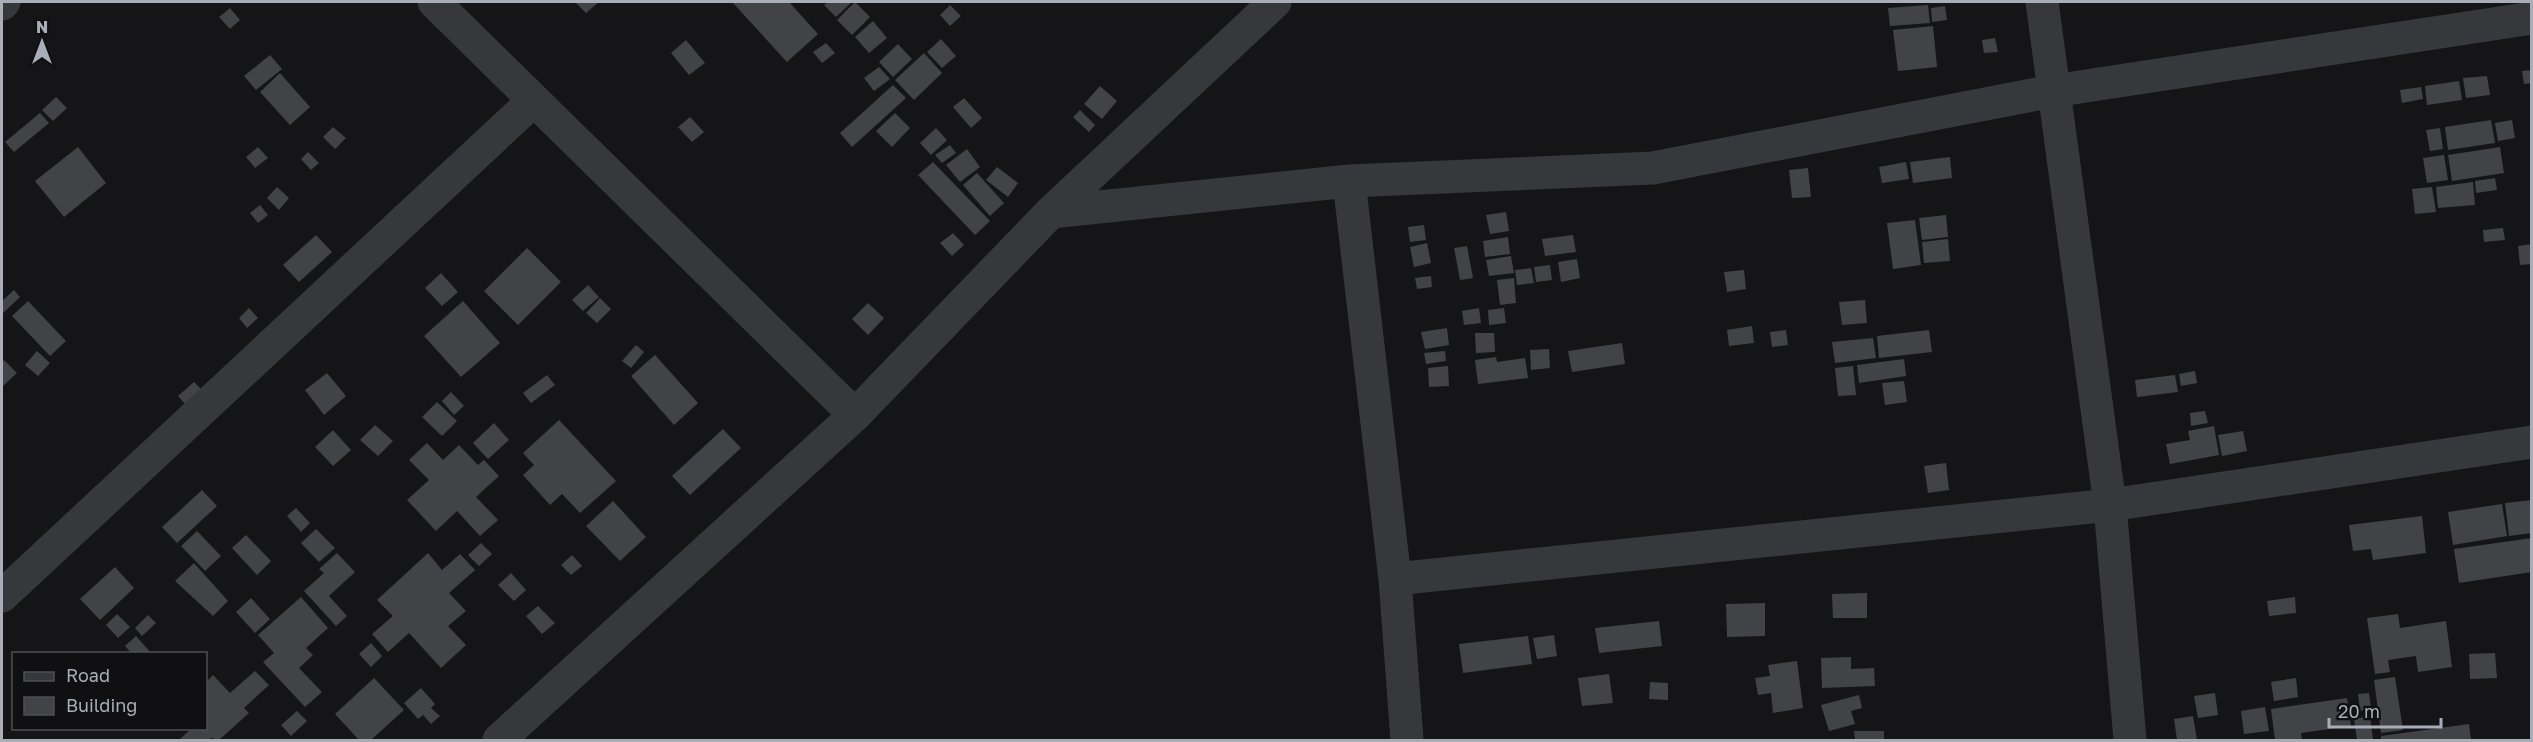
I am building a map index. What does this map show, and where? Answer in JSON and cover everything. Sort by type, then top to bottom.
[{"type":"street","points":[[434,2],[855,415]]},
{"type":"street","points":[[499,741],[855,415],[1051,212],[1275,2]]},
{"type":"street","points":[[2043,2],[2053,91],[2110,505],[2130,741]]},
{"type":"street","points":[[1051,212],[1349,181],[1653,168],[2053,91],[2532,18]]},
{"type":"street","points":[[2,596],[533,101]]},
{"type":"street","points":[[1349,181],[1395,579],[1407,741]]},
{"type":"street","points":[[1395,579],[2110,505],[2532,442]]},
{"type":"building","points":[[575,2],[599,2],[586,13]]},
{"type":"building","points":[[789,2],[818,34],[787,62],[733,3]]},
{"type":"building","points":[[828,2],[852,2],[836,17],[824,5]]},
{"type":"building","points":[[855,2],[870,17],[852,35],[837,20]]},
{"type":"building","points":[[950,5],[961,16],[950,26],[940,15]]},
{"type":"building","points":[[1928,5],[1930,23],[1890,26],[1888,8]]},
{"type":"building","points":[[1945,6],[1947,20],[1932,22],[1931,8]]},
{"type":"building","points":[[230,8],[240,20],[230,29],[219,17]]},
{"type":"building","points":[[873,21],[887,38],[869,53],[855,37]]},
{"type":"building","points":[[1933,26],[1937,67],[1898,71],[1893,30]]},
{"type":"building","points":[[1995,38],[1998,52],[1984,53],[1982,40]]},
{"type":"building","points":[[941,39],[956,56],[942,68],[927,52]]},
{"type":"building","points":[[686,40],[705,63],[689,75],[671,53]]},
{"type":"building","points":[[826,43],[835,53],[822,63],[813,52]]},
{"type":"building","points":[[898,44],[912,59],[893,77],[879,62]]},
{"type":"building","points":[[924,53],[942,73],[914,100],[895,80]]},
{"type":"building","points":[[270,55],[282,69],[256,90],[244,76]]},
{"type":"building","points":[[879,67],[890,79],[874,91],[864,78]]},
{"type":"building","points":[[2532,70],[2532,83],[2524,84],[2522,71]]},
{"type":"building","points":[[280,73],[310,107],[290,125],[260,92]]},
{"type":"building","points":[[2487,76],[2490,95],[2466,98],[2463,78]]},
{"type":"building","points":[[2459,81],[2462,100],[2427,105],[2425,86]]},
{"type":"building","points":[[893,85],[906,98],[852,147],[840,133]]},
{"type":"building","points":[[1100,86],[1117,101],[1102,119],[1084,104]]},
{"type":"building","points":[[2421,87],[2423,99],[2402,103],[2400,90]]},
{"type":"building","points":[[56,97],[67,108],[53,121],[42,110]]},
{"type":"building","points":[[964,98],[982,118],[971,128],[953,107]]},
{"type":"building","points":[[1080,110],[1095,125],[1089,132],[1073,117]]},
{"type":"building","points":[[40,113],[49,123],[14,152],[5,142]]},
{"type":"building","points":[[895,113],[910,128],[892,147],[876,131]]},
{"type":"building","points":[[690,117],[704,132],[692,142],[678,127]]},
{"type":"building","points":[[2491,120],[2495,143],[2448,150],[2445,127]]},
{"type":"building","points":[[2512,120],[2515,138],[2498,141],[2495,123]]},
{"type":"building","points":[[333,127],[346,138],[335,149],[323,137]]},
{"type":"building","points":[[936,128],[947,140],[931,155],[920,143]]},
{"type":"building","points":[[2440,128],[2443,149],[2430,151],[2426,130]]},
{"type":"building","points":[[950,145],[956,153],[942,163],[935,155]]},
{"type":"building","points":[[78,147],[106,183],[64,217],[35,181]]},
{"type":"building","points":[[258,147],[268,158],[255,168],[246,157]]},
{"type":"building","points":[[2500,147],[2504,173],[2452,181],[2448,155]]},
{"type":"building","points":[[967,149],[980,167],[960,182],[946,165]]},
{"type":"building","points":[[308,152],[319,163],[311,170],[301,159]]},
{"type":"building","points":[[2444,155],[2448,180],[2427,183],[2423,158]]},
{"type":"building","points":[[1950,157],[1952,178],[1913,183],[1910,162]]},
{"type":"building","points":[[933,162],[990,221],[975,235],[918,175]]},
{"type":"building","points":[[1906,162],[1909,179],[1882,183],[1879,167]]},
{"type":"building","points":[[997,167],[1018,183],[1008,197],[986,180]]},
{"type":"building","points":[[1808,168],[1811,197],[1792,198],[1789,170]]},
{"type":"building","points":[[977,173],[1004,203],[990,216],[963,185]]},
{"type":"building","points":[[2495,178],[2497,190],[2476,193],[2475,181]]},
{"type":"building","points":[[2473,182],[2475,205],[2438,208],[2436,187]]},
{"type":"building","points":[[277,187],[289,198],[279,210],[267,198]]},
{"type":"building","points":[[2432,187],[2436,212],[2415,214],[2412,189]]},
{"type":"building","points":[[260,205],[268,215],[258,223],[250,213]]},
{"type":"building","points":[[1506,212],[1509,231],[1490,234],[1486,215]]},
{"type":"building","points":[[1946,215],[1948,237],[1922,240],[1919,218]]},
{"type":"building","points":[[1915,220],[1921,265],[1893,269],[1887,223]]},
{"type":"building","points":[[1424,225],[1426,240],[1410,242],[1408,227]]},
{"type":"building","points":[[2503,228],[2505,240],[2484,242],[2483,230]]},
{"type":"building","points":[[953,233],[964,245],[952,256],[940,243]]},
{"type":"building","points":[[316,235],[332,252],[299,282],[283,265]]},
{"type":"building","points":[[1573,235],[1576,252],[1545,256],[1542,239]]},
{"type":"building","points":[[1508,237],[1510,254],[1485,257],[1483,241]]},
{"type":"building","points":[[1948,239],[1950,261],[1924,263],[1922,242]]},
{"type":"building","points":[[1427,243],[1431,263],[1414,267],[1410,247]]},
{"type":"building","points":[[2532,244],[2532,264],[2520,265],[2518,246]]},
{"type":"building","points":[[1467,246],[1473,278],[1460,280],[1454,248]]},
{"type":"building","points":[[527,248],[561,282],[518,325],[484,291]]},
{"type":"building","points":[[1511,256],[1514,273],[1489,276],[1486,260]]},
{"type":"building","points":[[1577,259],[1580,278],[1561,282],[1558,262]]},
{"type":"building","points":[[1550,265],[1552,280],[1536,282],[1534,267]]},
{"type":"building","points":[[1531,268],[1534,283],[1517,285],[1515,270]]},
{"type":"building","points":[[1744,270],[1746,289],[1727,292],[1724,272]]},
{"type":"building","points":[[441,273],[458,292],[442,306],[425,288]]},
{"type":"building","points":[[1431,276],[1432,287],[1417,289],[1415,278]]},
{"type":"building","points":[[1514,278],[1516,303],[1500,305],[1497,280]]},
{"type":"building","points":[[588,285],[599,297],[583,311],[572,300]]},
{"type":"building","points":[[14,290],[20,297],[2,314],[2,301]]},
{"type":"building","points":[[600,298],[611,309],[597,323],[586,313]]},
{"type":"building","points":[[1865,300],[1867,323],[1842,325],[1839,302]]},
{"type":"building","points":[[28,301],[66,341],[50,356],[12,316]]},
{"type":"building","points":[[463,301],[500,343],[461,377],[424,336]]},
{"type":"building","points":[[868,303],[884,318],[868,335],[852,319]]},
{"type":"building","points":[[249,308],[258,318],[247,328],[239,318]]},
{"type":"building","points":[[1479,308],[1481,323],[1464,325],[1462,311]]},
{"type":"building","points":[[1504,308],[1506,323],[1489,325],[1488,310]]},
{"type":"building","points":[[1752,326],[1754,343],[1729,346],[1727,330]]},
{"type":"building","points":[[1447,328],[1449,345],[1425,349],[1421,332]]},
{"type":"building","points":[[1786,330],[1788,345],[1772,347],[1770,332]]},
{"type":"building","points":[[1929,330],[1932,352],[1879,358],[1877,336]]},
{"type":"building","points":[[1475,333],[1494,333],[1495,352],[1476,353]]},
{"type":"building","points":[[1873,338],[1876,358],[1835,363],[1832,342]]},
{"type":"building","points":[[1622,343],[1625,364],[1572,372],[1568,351]]},
{"type":"building","points":[[636,345],[644,352],[631,368],[622,361]]},
{"type":"building","points":[[1549,349],[1550,368],[1531,370],[1530,350]]},
{"type":"building","points":[[37,351],[50,363],[38,376],[25,365]]},
{"type":"building","points":[[1445,351],[1446,361],[1426,364],[1424,353]]},
{"type":"building","points":[[655,355],[698,403],[674,425],[631,376]]},
{"type":"building","points":[[1496,357],[1497,362],[1525,358],[1528,378],[1478,384],[1475,360]]},
{"type":"building","points":[[1904,359],[1906,376],[1859,383],[1857,365]]},
{"type":"building","points":[[4,360],[17,373],[3,386],[2,363]]},
{"type":"building","points":[[1448,366],[1449,386],[1429,387],[1428,368]]},
{"type":"building","points":[[1853,366],[1856,395],[1838,396],[1835,368]]},
{"type":"building","points":[[2195,371],[2197,383],[2181,386],[2179,374]]},
{"type":"building","points":[[327,373],[346,396],[324,415],[305,390]]},
{"type":"building","points":[[547,375],[555,385],[531,403],[523,393]]},
{"type":"building","points":[[2175,375],[2178,392],[2137,397],[2135,380]]},
{"type":"building","points":[[1904,381],[1907,402],[1885,405],[1882,383]]},
{"type":"building","points":[[194,382],[202,390],[186,405],[178,396]]},
{"type":"building","points":[[451,392],[464,406],[454,415],[442,401]]},
{"type":"building","points":[[437,402],[457,421],[442,436],[422,417]]},
{"type":"building","points":[[2205,411],[2208,423],[2191,426],[2190,413]]},
{"type":"building","points":[[559,420],[616,481],[580,513],[562,494],[550,505],[523,475],[534,465],[523,453]]},
{"type":"building","points":[[494,423],[509,440],[488,459],[473,443]]},
{"type":"building","points":[[375,425],[393,441],[378,456],[360,440]]},
{"type":"building","points":[[2214,426],[2219,455],[2170,464],[2166,444],[2190,440],[2188,431]]},
{"type":"building","points":[[723,429],[741,448],[690,495],[672,476]]},
{"type":"building","points":[[333,430],[351,450],[333,466],[315,447]]},
{"type":"building","points":[[2243,431],[2247,451],[2222,456],[2218,435]]},
{"type":"building","points":[[427,443],[443,460],[459,445],[478,465],[484,460],[499,476],[476,497],[498,520],[480,536],[457,511],[436,531],[407,500],[429,480],[409,460]]},
{"type":"building","points":[[1946,463],[1949,490],[1928,493],[1924,466]]},
{"type":"building","points":[[202,490],[217,506],[177,543],[162,527]]},
{"type":"building","points":[[2532,500],[2532,533],[2509,536],[2505,503]]},
{"type":"building","points":[[613,501],[646,537],[620,561],[586,526]]},
{"type":"building","points":[[2502,504],[2507,536],[2453,545],[2448,512]]},
{"type":"building","points":[[296,508],[310,523],[301,532],[287,516]]},
{"type":"building","points":[[2422,516],[2426,553],[2373,560],[2371,549],[2353,551],[2349,525]]},
{"type":"building","points":[[316,529],[335,548],[319,562],[301,543]]},
{"type":"building","points":[[197,531],[221,556],[205,571],[181,546]]},
{"type":"building","points":[[246,535],[271,561],[257,575],[232,548]]},
{"type":"building","points":[[2532,538],[2532,572],[2459,583],[2454,549]]},
{"type":"building","points":[[481,543],[492,554],[479,566],[468,555]]},
{"type":"building","points":[[337,553],[355,572],[329,596],[347,616],[336,626],[304,591],[324,573],[319,569]]},
{"type":"building","points":[[428,553],[442,570],[460,554],[475,570],[449,593],[466,611],[448,626],[466,645],[441,668],[409,633],[388,652],[372,634],[393,616],[377,600]]},
{"type":"building","points":[[572,555],[582,566],[571,575],[561,565]]},
{"type":"building","points":[[194,563],[228,601],[213,616],[175,581]]},
{"type":"building","points":[[115,567],[134,588],[100,620],[80,599]]},
{"type":"building","points":[[511,573],[526,590],[514,601],[498,585]]},
{"type":"building","points":[[1867,593],[1867,618],[1833,618],[1832,594]]},
{"type":"building","points":[[301,597],[328,628],[306,648],[313,655],[299,668],[322,692],[305,707],[263,662],[274,653],[258,635]]},
{"type":"building","points":[[2295,597],[2296,613],[2269,616],[2267,601]]},
{"type":"building","points":[[251,598],[270,619],[255,633],[236,612]]},
{"type":"building","points":[[1765,603],[1765,636],[1727,637],[1726,604]]},
{"type":"building","points":[[538,606],[555,623],[542,634],[526,616]]},
{"type":"building","points":[[117,614],[130,627],[118,638],[106,625]]},
{"type":"building","points":[[2398,614],[2400,628],[2446,621],[2452,667],[2418,672],[2416,656],[2388,660],[2390,672],[2375,674],[2367,618]]},
{"type":"building","points":[[148,615],[156,623],[142,636],[135,628]]},
{"type":"building","points":[[1659,621],[1662,646],[1599,653],[1595,628]]},
{"type":"building","points":[[1554,635],[1557,656],[1537,659],[1533,638]]},
{"type":"building","points":[[136,636],[150,652],[130,652],[125,646]]},
{"type":"building","points":[[1528,636],[1532,664],[1463,673],[1459,644]]},
{"type":"building","points":[[371,643],[382,656],[371,667],[359,654]]},
{"type":"building","points":[[2495,653],[2497,678],[2470,679],[2469,654]]},
{"type":"building","points":[[1851,657],[1851,669],[1874,668],[1875,686],[1822,688],[1821,658]]},
{"type":"building","points":[[1797,661],[1803,708],[1773,713],[1771,693],[1758,695],[1755,678],[1770,676],[1768,665]]},
{"type":"building","points":[[255,671],[269,685],[244,708],[249,713],[219,740],[211,738],[208,740],[179,740],[190,730],[207,730],[207,681],[213,675],[230,693]]},
{"type":"building","points":[[1609,674],[1613,703],[1582,706],[1578,678]]},
{"type":"building","points":[[2395,677],[2403,730],[2381,733],[2374,680]]},
{"type":"building","points":[[374,678],[404,710],[371,740],[359,740],[335,714]]},
{"type":"building","points":[[2296,678],[2298,697],[2274,701],[2271,682]]},
{"type":"building","points":[[1650,682],[1668,683],[1668,700],[1649,699]]},
{"type":"building","points":[[421,688],[435,704],[431,708],[440,716],[431,724],[423,715],[418,719],[404,703]]},
{"type":"building","points":[[2215,693],[2218,715],[2198,718],[2194,696]]},
{"type":"building","points":[[2369,693],[2371,709],[2360,711],[2358,694]]},
{"type":"building","points":[[1859,695],[1862,708],[1851,711],[1855,724],[1829,731],[1821,705]]},
{"type":"building","points":[[2347,698],[2351,726],[2301,733],[2302,740],[2275,740],[2271,709]]},
{"type":"building","points":[[2265,707],[2269,731],[2244,734],[2241,711]]},
{"type":"building","points":[[297,711],[307,721],[291,736],[281,725]]},
{"type":"building","points":[[2193,716],[2197,740],[2177,740],[2174,719]]},
{"type":"building","points":[[2370,716],[2373,740],[2357,740],[2354,719]]},
{"type":"building","points":[[2469,724],[2471,740],[2381,740],[2381,736]]},
{"type":"building","points":[[1854,731],[1884,731],[1884,740],[1855,740]]}]
